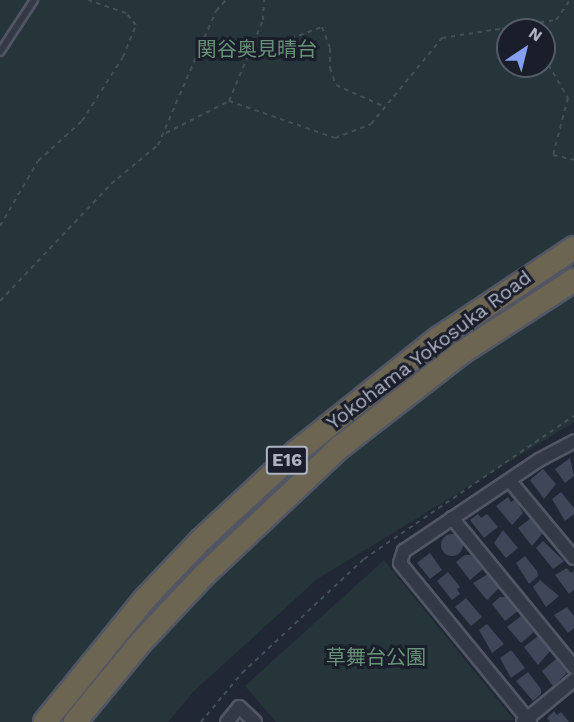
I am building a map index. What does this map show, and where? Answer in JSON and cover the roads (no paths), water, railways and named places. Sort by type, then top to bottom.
[{"type":"highway","name":"Yokohama Yokosuka Road","points":[[45,722],[145,599],[201,540],[296,452],[439,338],[574,248]]},
{"type":"highway","name":"Yokohama Yokosuka Road","points":[[75,722],[141,642],[204,575],[340,447],[452,360],[574,280]]},
{"type":"street","points":[[573,444],[539,459],[510,481],[404,551],[400,563],[527,721],[574,680]]},
{"type":"street","points":[[510,481],[574,558]]},
{"type":"street","points":[[453,518],[574,668]]},
{"type":"street","points":[[227,722],[239,707],[255,722]]},
{"type":"lane","points":[[0,52],[34,0]]},
{"type":"park label","name":"関谷奥見晴台","points":[[257,49]]},
{"type":"park label","name":"草舞台公園","points":[[376,657]]}]
